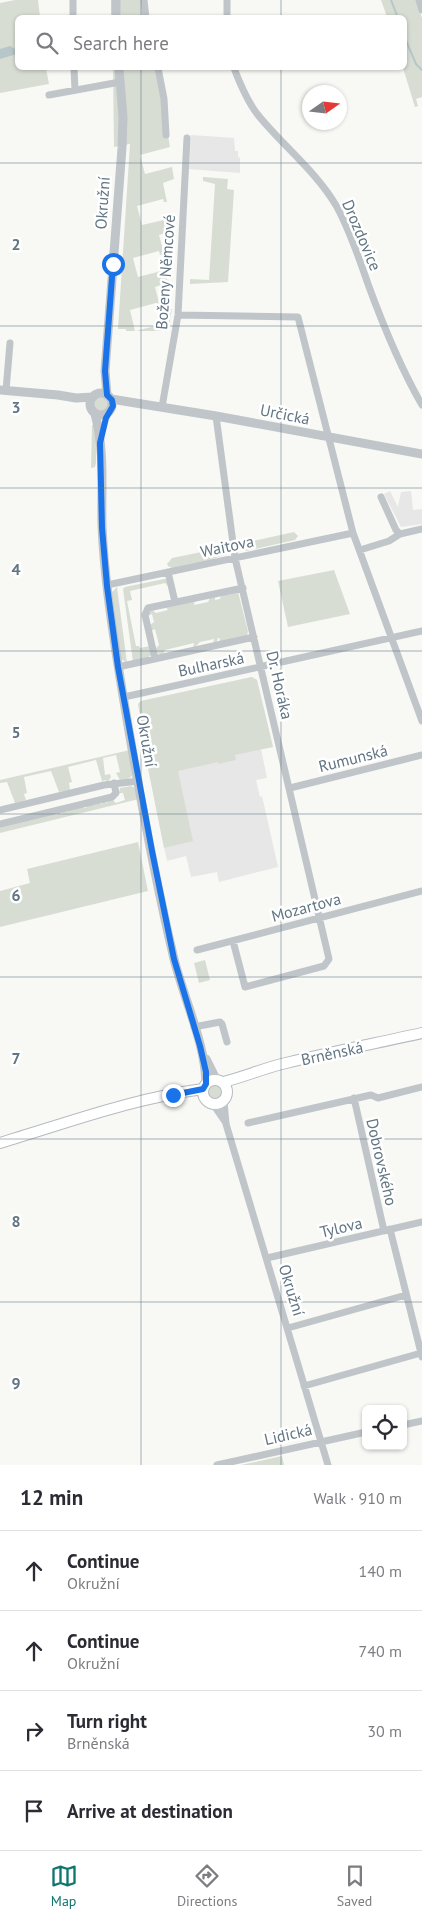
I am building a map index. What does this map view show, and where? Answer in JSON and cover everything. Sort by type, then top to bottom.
[{"type":"main road","name":"Brněnská","points":[[225,1087],[262,1069],[422,1033]]},
{"type":"main road","points":[[0,1143],[136,1102],[204,1090],[211,1080],[225,1087],[213,1104],[207,1101],[204,1090]]},
{"type":"street","points":[[73,0],[73,15]]},
{"type":"street","points":[[116,0],[116,15]]},
{"type":"street","points":[[144,0],[146,15]]},
{"type":"street","points":[[227,0],[227,15]]},
{"type":"street","points":[[419,0],[422,10]]},
{"type":"street","points":[[74,70],[76,90]]},
{"type":"street","name":"Okružní","points":[[109,397],[105,371],[123,117],[119,70]]},
{"type":"street","points":[[158,70],[164,99],[166,135]]},
{"type":"street","name":"Drozdovice","points":[[235,70],[258,115],[316,178],[336,207],[351,239],[383,323],[408,380],[422,405]]},
{"type":"street","points":[[49,94],[120,82]]},
{"type":"street","name":"Boženy Němcové","points":[[162,407],[178,315],[187,138]]},
{"type":"street","points":[[178,315],[298,316],[353,533],[422,721]]},
{"type":"street","points":[[10,343],[3,390],[58,394],[76,398],[109,397],[113,406],[109,412],[100,416],[76,398]]},
{"type":"street","name":"Okružní","points":[[95,396],[105,371]]},
{"type":"street","points":[[93,411],[90,403],[95,396]]},
{"type":"street","name":"Určická","points":[[109,397],[422,454]]},
{"type":"street","name":"Určická","points":[[109,412],[142,404]]},
{"type":"street","name":"Okružní","points":[[93,411],[101,437],[101,506],[107,586],[118,667],[138,781],[174,959],[206,1072],[204,1090]]},
{"type":"street","name":"Okružní","points":[[101,437],[109,412]]},
{"type":"street","name":"Dr. Horáka","points":[[216,416],[235,558],[290,788],[328,959],[324,966],[245,987],[232,941]]},
{"type":"street","points":[[381,497],[396,530],[400,534]]},
{"type":"street","points":[[360,550],[390,541],[400,534],[422,529]]},
{"type":"street","name":"Waitova","points":[[107,586],[353,533]]},
{"type":"street","points":[[168,572],[175,602]]},
{"type":"street","points":[[155,658],[146,612],[151,607],[242,588]]},
{"type":"street","name":"Bulharská","points":[[124,697],[422,631]]},
{"type":"street","points":[[118,667],[254,637]]},
{"type":"street","name":"Rumunská","points":[[290,788],[422,755]]},
{"type":"street","points":[[0,810],[114,783],[138,781]]},
{"type":"street","points":[[0,824],[114,796],[116,791],[114,783]]},
{"type":"street","points":[[25,804],[29,817]]},
{"type":"street","name":"Mozartova","points":[[197,950],[422,891]]},
{"type":"street","points":[[194,1028],[220,1022],[227,1042]]},
{"type":"street","name":"Okružní","points":[[200,1046],[225,1087],[226,1124],[328,1465]]},
{"type":"street","points":[[248,1123],[354,1098],[371,1095],[378,1098],[422,1087]]},
{"type":"street","name":"Dobrovského","points":[[354,1098],[387,1230],[420,1338],[422,1355]]},
{"type":"street","name":"Okružní","points":[[213,1104],[226,1124]]},
{"type":"street","name":"Tylova","points":[[267,1258],[422,1222]]},
{"type":"street","points":[[288,1328],[406,1295]]},
{"type":"street","points":[[304,1386],[422,1355]]},
{"type":"street","points":[[407,1424],[422,1421]]},
{"type":"street","name":"Lidická","points":[[218,1465],[362,1433]]},
{"type":"shaded area","points":[[15,0],[38,0],[40,15],[15,15],[15,70],[46,70],[49,84],[0,93],[0,3]]},
{"type":"shaded area","points":[[111,0],[142,0],[144,15],[111,15]]},
{"type":"shaded area","points":[[381,0],[416,0],[422,18],[422,97],[416,99],[418,106],[415,107],[404,70],[407,70],[407,15],[386,15]]},
{"type":"shaded area","points":[[10,46],[15,49],[15,55],[0,59],[0,49]]},
{"type":"shaded area","points":[[113,70],[156,70],[170,147],[140,155],[145,174],[172,167],[174,179],[163,183],[167,202],[164,202],[163,199],[137,206],[142,225],[168,219],[171,231],[159,235],[164,254],[160,255],[159,251],[133,258],[138,277],[165,270],[168,283],[155,287],[160,306],[157,306],[156,303],[130,310],[135,331],[118,329],[130,144],[114,147]]},
{"type":"shaded area","points":[[191,135],[234,138],[235,151],[238,151],[238,157],[240,158],[240,173],[189,169]]},
{"type":"shaded area","points":[[203,177],[228,179],[227,189],[234,190],[228,282],[190,284],[190,279],[209,280],[215,184],[203,181]]},
{"type":"shaded area","points":[[172,309],[168,331],[136,331],[163,324],[161,312]]},
{"type":"shaded area","points":[[98,397],[104,397],[108,404],[104,411],[98,411],[94,407],[94,401]]},
{"type":"shaded area","points":[[92,425],[96,425],[96,463],[95,467],[91,468]]},
{"type":"shaded area","points":[[390,491],[398,507],[401,492],[411,491],[413,510],[422,509],[422,524],[401,527],[384,494]]},
{"type":"shaded area","points":[[294,532],[298,536],[295,540],[246,551],[241,550],[240,547],[244,543]]},
{"type":"shaded area","points":[[228,547],[230,553],[210,560],[172,568],[167,564],[172,558]]},
{"type":"shaded area","points":[[334,570],[350,614],[288,627],[278,581]]},
{"type":"shaded area","points":[[169,578],[168,586],[165,583],[130,591],[132,600],[127,601],[136,646],[140,648],[150,646],[151,648],[149,649],[151,654],[149,657],[133,662],[123,589]]},
{"type":"shaded area","points":[[117,587],[127,663],[121,659],[112,592]]},
{"type":"shaded area","points":[[238,592],[248,631],[247,636],[219,643],[220,638],[218,638],[216,644],[213,644],[214,639],[200,642],[193,649],[194,643],[165,650],[163,655],[157,653],[155,649],[159,645],[155,629],[151,631],[150,625],[154,622],[152,614],[148,616],[151,609],[156,613],[168,610],[165,606],[195,599],[194,605],[208,602],[211,596],[215,595],[215,600],[220,599],[221,594]]},
{"type":"shaded area","points":[[252,677],[257,680],[273,747],[261,749],[267,778],[256,780],[260,797],[262,796],[278,867],[219,882],[217,872],[191,877],[186,856],[167,861],[147,763],[148,755],[138,704],[141,701]]},
{"type":"shaded area","points":[[252,677],[257,680],[273,747],[235,755],[236,760],[178,771],[193,841],[164,848],[147,763],[148,755],[138,704],[141,701]]},
{"type":"shaded area","points":[[130,750],[132,776],[128,779],[120,780],[116,773],[120,772],[116,755],[103,758],[105,775],[110,774],[111,777],[107,783],[106,780],[102,781],[96,760],[68,767],[72,782],[69,783],[70,790],[59,792],[51,771],[24,777],[27,793],[24,794],[26,800],[15,803],[7,782],[0,783],[0,780]]},
{"type":"shaded area","points":[[131,786],[135,788],[139,799],[0,833],[0,826],[52,814],[57,815],[58,812],[62,814],[63,811],[68,812],[68,810],[81,807],[86,808],[87,805],[102,804],[103,801],[107,803],[108,800],[113,800],[116,803],[125,800],[123,793],[119,793],[120,788]]},
{"type":"shaded area","points":[[138,842],[148,891],[0,927],[0,891],[30,883],[27,869]]},
{"type":"shaded area","points":[[205,960],[210,980],[199,983],[194,963]]},
{"type":"shaded area","points":[[212,1085],[218,1085],[222,1092],[218,1099],[212,1099],[208,1095],[208,1089]]},
{"type":"shaded area","points":[[282,1456],[284,1465],[241,1465]]},
{"type":"waterway","points":[[391,0],[397,15]]},
{"type":"waterway","points":[[407,43],[416,64],[422,70]]},
{"type":"route","points":[[113,264],[105,371],[107,395],[112,400],[113,406],[106,418],[100,443],[102,528],[107,586],[118,667],[152,851],[174,959],[206,1072],[206,1084],[203,1089],[173,1095]]}]
